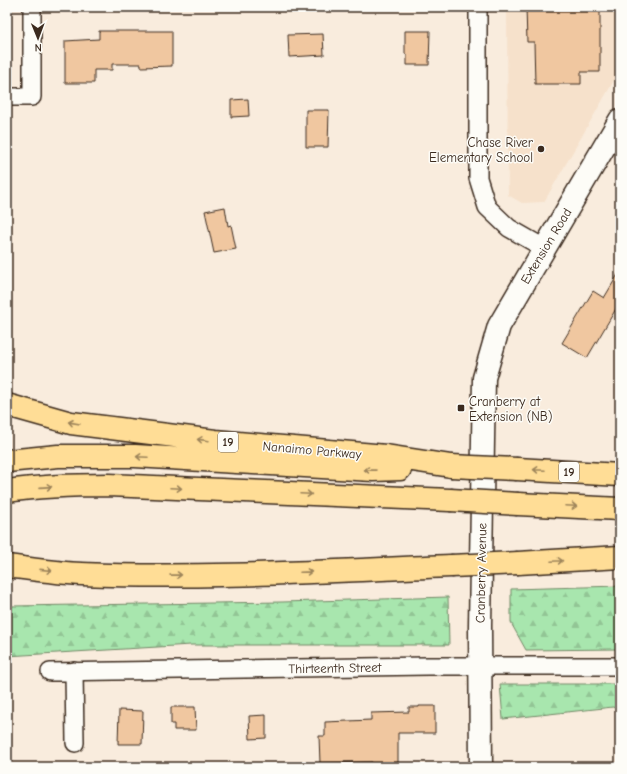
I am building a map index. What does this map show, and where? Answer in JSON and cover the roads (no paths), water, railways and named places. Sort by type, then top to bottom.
[{"type":"highway","name":"Nanaimo Parkway","points":[[7,405],[71,423],[216,441],[386,456],[451,466],[620,474]]},
{"type":"highway","points":[[7,461],[58,456],[135,456],[373,470],[451,466]]},
{"type":"highway","points":[[7,491],[65,485],[109,485],[620,509]]},
{"type":"highway","points":[[7,566],[81,574],[168,576],[259,574],[451,566],[620,557]]},
{"type":"street","points":[[7,97],[32,97],[32,7]]},
{"type":"street","points":[[478,7],[478,178],[487,207],[510,228],[544,248]]},
{"type":"street","name":"Extension Road","points":[[484,378],[499,326],[620,120]]},
{"type":"street","name":"Cranberry Avenue","points":[[481,767],[480,666],[484,378]]},
{"type":"street","name":"Thirteenth Street","points":[[50,672],[480,666],[620,666]]},
{"type":"street","points":[[74,671],[75,743]]},
{"type":"place","name":"Chase River Elementary School","points":[[541,149]]},
{"type":"place","name":"Cranberry at Extension (NB)","points":[[461,408]]}]
